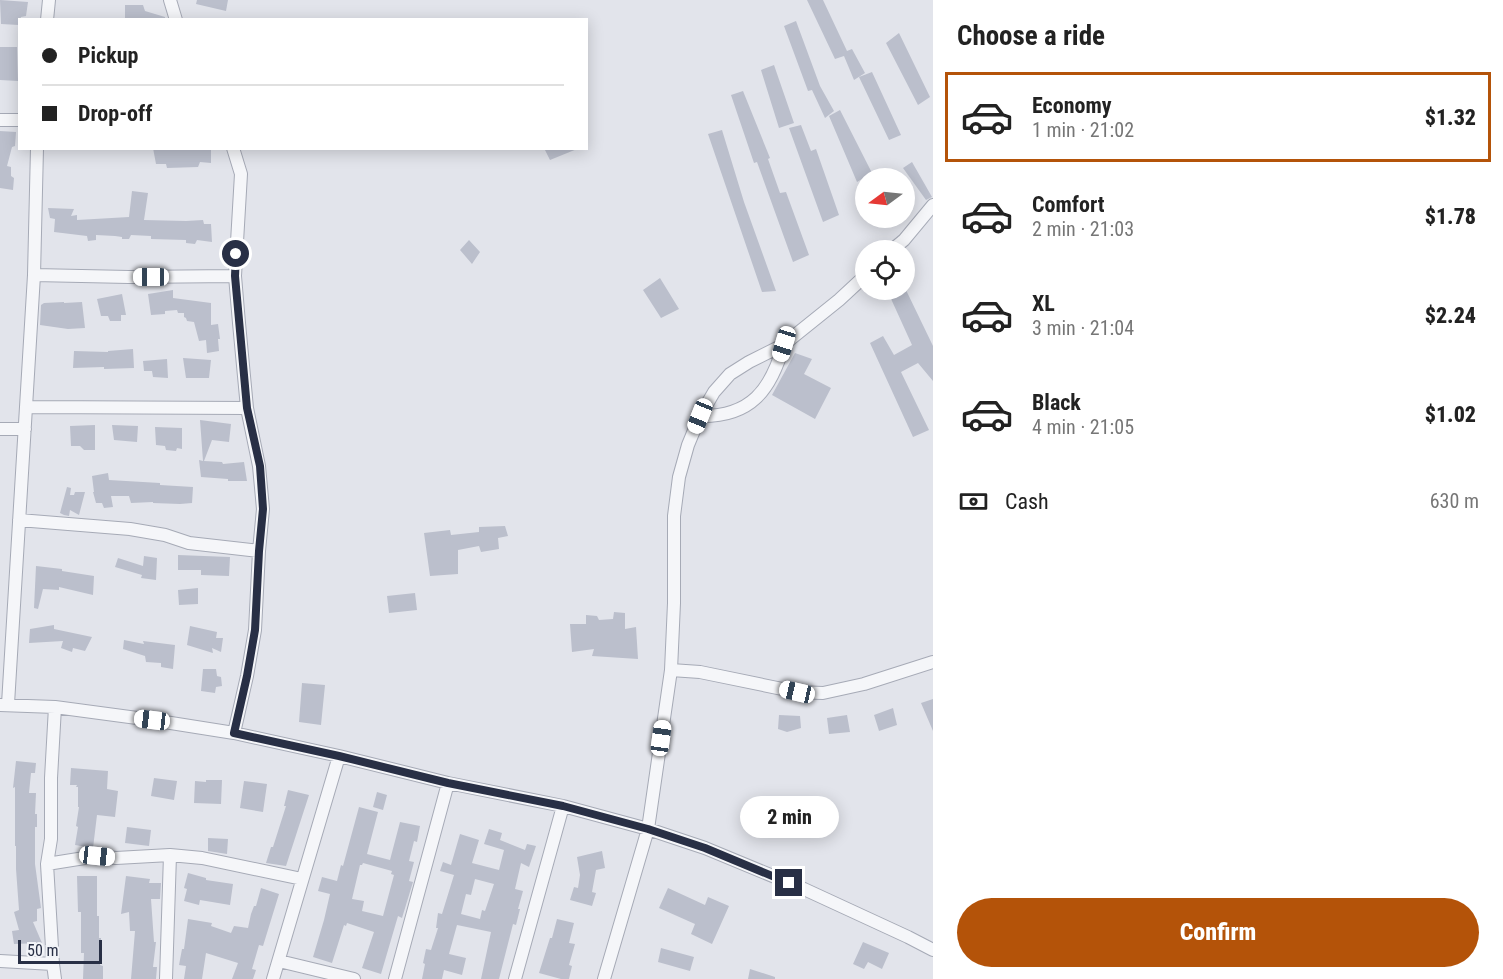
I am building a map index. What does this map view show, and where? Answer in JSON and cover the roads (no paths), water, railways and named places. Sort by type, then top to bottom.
[{"type":"street","points":[[47,18],[49,0]]},
{"type":"street","points":[[170,0],[175,18]]},
{"type":"street","points":[[0,120],[18,120]]},
{"type":"street","points":[[37,150],[34,275],[20,520],[4,704],[55,706],[234,733],[448,783],[563,806],[648,829],[705,848],[759,870],[933,950]]},
{"type":"street","points":[[234,150],[241,174],[235,276],[247,408],[260,466],[263,509],[255,630],[234,733]]},
{"type":"street","points":[[904,240],[933,205]]},
{"type":"street","points":[[34,275],[235,276]]},
{"type":"street","points":[[604,979],[648,829],[670,670],[674,603],[675,516],[679,477],[688,445],[700,416],[714,392],[730,374],[784,344],[855,285]]},
{"type":"street","points":[[700,416],[723,415],[756,399],[769,383],[784,344]]},
{"type":"street","points":[[26,407],[247,408]]},
{"type":"street","points":[[0,429],[25,429]]},
{"type":"street","points":[[20,520],[130,529],[165,535],[189,543],[259,551]]},
{"type":"street","points":[[670,670],[699,672],[797,692],[823,693],[864,684],[933,662]]},
{"type":"street","points":[[55,706],[51,778],[51,839],[48,864],[55,979]]},
{"type":"street","points":[[273,979],[339,756]]},
{"type":"street","points":[[395,979],[448,783]]},
{"type":"street","points":[[515,979],[563,806]]},
{"type":"street","points":[[48,864],[97,856],[116,858],[170,855],[202,858],[302,879]]},
{"type":"street","points":[[166,979],[170,855]]},
{"type":"street","points":[[0,961],[53,964]]},
{"type":"street","points":[[279,961],[354,979]]}]
